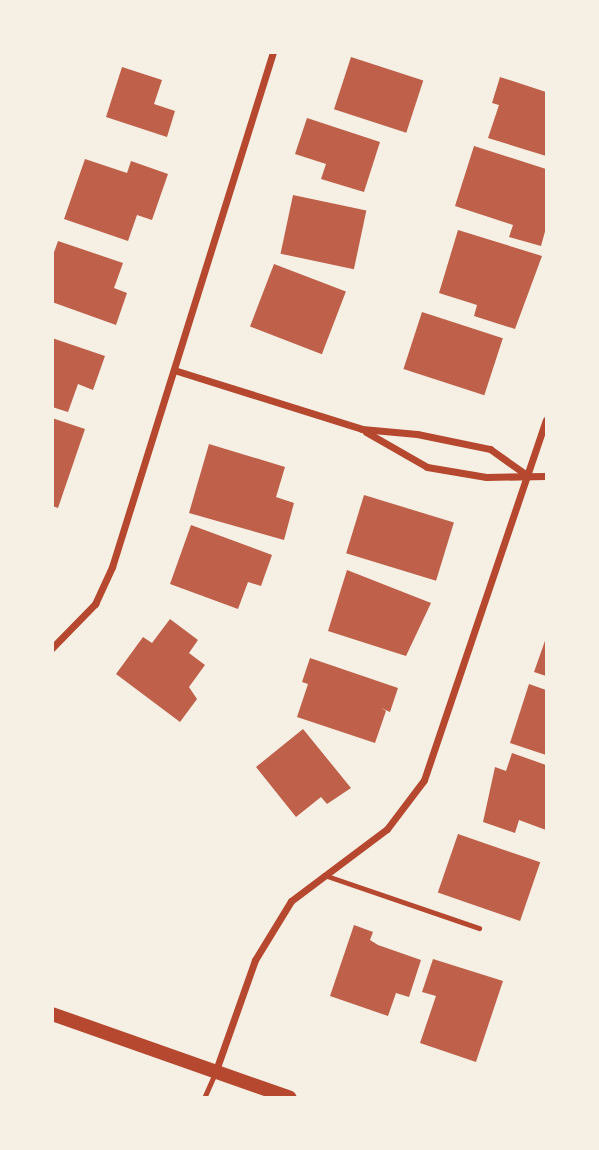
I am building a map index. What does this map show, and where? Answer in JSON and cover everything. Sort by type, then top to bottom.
[{"type":"main road","points":[[52,1014],[290,1097]]},
{"type":"street","points":[[52,648],[95,604],[112,567],[273,52]]},
{"type":"street","points":[[174,370],[362,429],[417,434],[490,449],[528,476]]},
{"type":"street","points":[[215,1073],[255,960],[291,901],[387,829],[424,780],[547,420]]},
{"type":"street","points":[[362,429],[428,467],[486,477],[547,476]]},
{"type":"lane","points":[[324,875],[478,928]]},
{"type":"lane","points":[[204,1097],[215,1073]]},
{"type":"building","points":[[351,57],[423,80],[406,133],[334,109]]},
{"type":"building","points":[[122,67],[162,80],[154,104],[175,111],[167,137],[106,117]]},
{"type":"building","points":[[500,77],[546,92],[546,156],[488,138],[499,105],[492,103]]},
{"type":"building","points":[[307,118],[380,142],[364,192],[321,179],[326,164],[295,154]]},
{"type":"building","points":[[474,146],[546,169],[546,228],[541,246],[509,237],[513,225],[455,206]]},
{"type":"building","points":[[85,159],[127,173],[131,161],[168,174],[152,220],[137,215],[128,241],[64,219]]},
{"type":"building","points":[[293,195],[366,211],[354,269],[281,254]]},
{"type":"building","points":[[458,230],[542,256],[515,329],[474,316],[477,305],[439,293]]},
{"type":"building","points":[[58,241],[123,263],[114,288],[127,293],[116,325],[52,302],[52,258]]},
{"type":"building","points":[[274,264],[346,292],[322,354],[250,327]]},
{"type":"building","points":[[422,312],[503,338],[484,395],[403,369]]},
{"type":"building","points":[[52,338],[105,356],[93,390],[78,384],[68,412],[52,407]]},
{"type":"building","points":[[52,418],[85,429],[58,508],[52,506]]},
{"type":"building","points":[[209,444],[285,467],[276,497],[294,503],[284,540],[189,513]]},
{"type":"building","points":[[364,495],[454,522],[436,581],[346,553]]},
{"type":"building","points":[[191,525],[272,555],[261,586],[248,582],[238,609],[170,584]]},
{"type":"building","points":[[347,570],[431,603],[406,656],[328,631]]},
{"type":"building","points":[[170,619],[198,640],[189,653],[205,665],[189,687],[197,699],[180,722],[116,674],[143,637],[152,643]]},
{"type":"building","points":[[546,638],[546,676],[534,672]]},
{"type":"building","points":[[310,658],[398,688],[390,712],[381,708],[386,711],[375,743],[297,717],[308,684],[302,682]]},
{"type":"building","points":[[529,684],[546,690],[546,755],[510,743]]},
{"type":"building","points":[[303,729],[351,788],[327,804],[321,797],[296,817],[256,767]]},
{"type":"building","points":[[512,753],[546,765],[546,830],[519,820],[515,833],[483,822],[495,767],[506,771]]},
{"type":"building","points":[[458,834],[540,862],[520,921],[438,893]]},
{"type":"building","points":[[354,925],[373,932],[370,940],[378,945],[421,960],[409,997],[396,993],[388,1016],[330,996]]},
{"type":"building","points":[[433,959],[503,981],[476,1062],[420,1043],[436,996],[422,992]]}]
